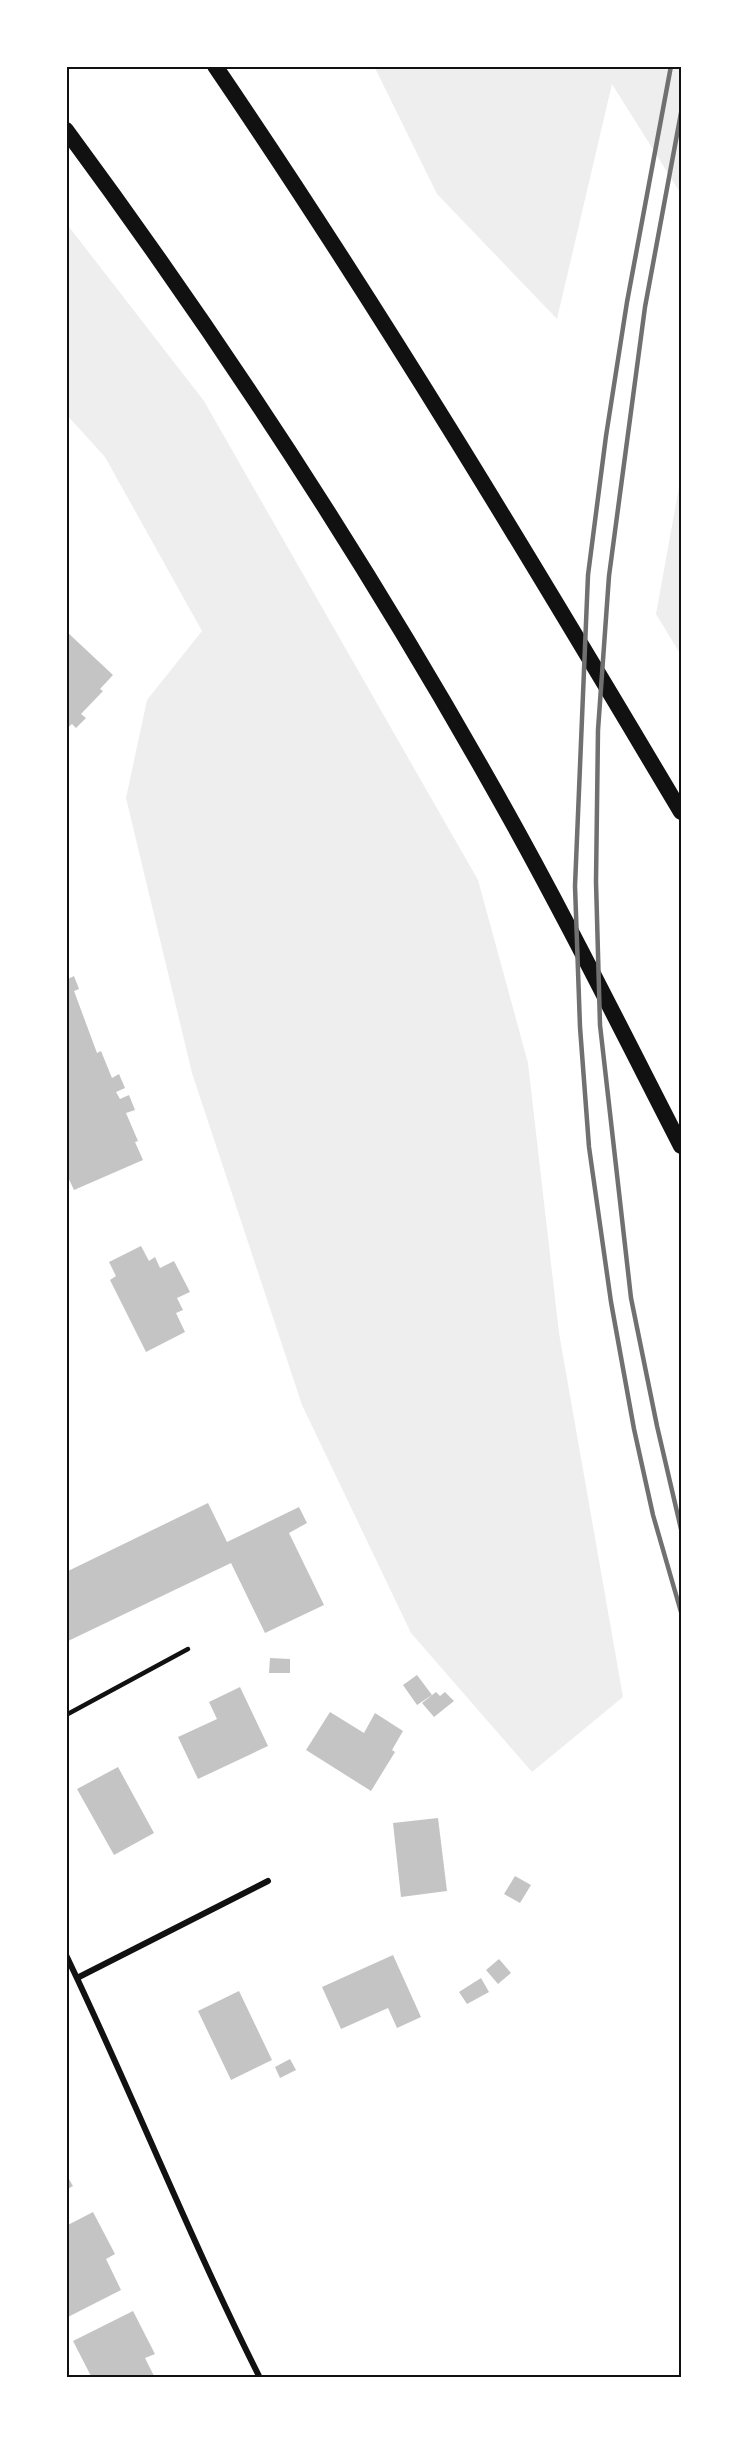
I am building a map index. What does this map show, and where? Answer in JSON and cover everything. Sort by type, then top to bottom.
[{"type":"highway","points":[[215,66],[387,329],[541,578],[681,812]]},
{"type":"highway","points":[[66,130],[190,302],[279,436],[385,603],[542,876],[677,1127],[681,1146]]},
{"type":"street","points":[[77,1978],[268,1881]]},
{"type":"street","points":[[66,1955],[170,2187],[260,2378]]},
{"type":"lane","points":[[66,1715],[188,1649]]},
{"type":"shaded area","points":[[374,66],[681,66],[681,194],[612,84],[557,319],[437,194]]},
{"type":"shaded area","points":[[66,223],[204,401],[478,880],[528,1063],[559,1333],[623,1697],[532,1772],[411,1633],[302,1405],[192,1073],[126,798],[147,700],[202,631],[105,457],[66,414]]},
{"type":"shaded area","points":[[681,476],[681,655],[656,614]]},
{"type":"building","points":[[66,631],[113,675],[100,689],[103,691],[81,714],[86,718],[76,728],[72,724],[66,729]]},
{"type":"building","points":[[66,974],[68,979],[74,976],[79,989],[74,991],[97,1053],[101,1051],[112,1078],[119,1074],[125,1088],[116,1092],[120,1099],[129,1095],[135,1110],[126,1113],[143,1160],[74,1190],[66,1173]]},
{"type":"building","points":[[141,1246],[149,1261],[155,1257],[160,1268],[174,1261],[190,1292],[177,1298],[183,1310],[176,1313],[185,1332],[146,1352],[110,1280],[116,1276],[109,1262]]},
{"type":"building","points":[[208,1503],[227,1542],[299,1507],[307,1523],[289,1533],[324,1605],[265,1633],[231,1563],[66,1642],[66,1572]]},
{"type":"building","points":[[270,1658],[290,1659],[290,1673],[269,1673]]},
{"type":"building","points":[[417,1675],[432,1695],[417,1705],[403,1685]]},
{"type":"building","points":[[240,1687],[268,1746],[198,1779],[178,1737],[217,1719],[209,1702]]},
{"type":"building","points":[[436,1692],[440,1696],[445,1692],[454,1701],[434,1717],[422,1703]]},
{"type":"building","points":[[330,1712],[364,1733],[375,1713],[403,1731],[392,1750],[395,1752],[371,1791],[306,1750]]},
{"type":"building","points":[[118,1767],[154,1833],[114,1855],[77,1789]]},
{"type":"building","points":[[438,1818],[447,1891],[401,1897],[393,1823]]},
{"type":"building","points":[[515,1876],[531,1885],[520,1903],[504,1894]]},
{"type":"building","points":[[393,1955],[421,2017],[397,2028],[388,2008],[341,2029],[322,1987]]},
{"type":"building","points":[[499,1959],[511,1973],[498,1984],[486,1970]]},
{"type":"building","points":[[481,1978],[489,1992],[467,2004],[459,1992]]},
{"type":"building","points":[[239,1991],[272,2060],[231,2080],[198,2011]]},
{"type":"building","points":[[290,2059],[296,2070],[280,2078],[275,2067]]},
{"type":"building","points":[[66,2174],[73,2186],[66,2190]]},
{"type":"building","points":[[93,2212],[115,2254],[106,2259],[121,2290],[66,2318],[66,2226]]},
{"type":"building","points":[[133,2311],[155,2354],[145,2358],[155,2378],[92,2378],[73,2341]]},
{"type":"railway","points":[[671,66],[627,302],[606,436],[588,575],[575,886],[580,1027],[589,1147],[611,1302],[634,1429],[653,1515],[681,1612]]},
{"type":"railway","points":[[681,113],[645,307],[609,576],[598,730],[596,882],[600,1025],[631,1298],[681,1529]]}]
